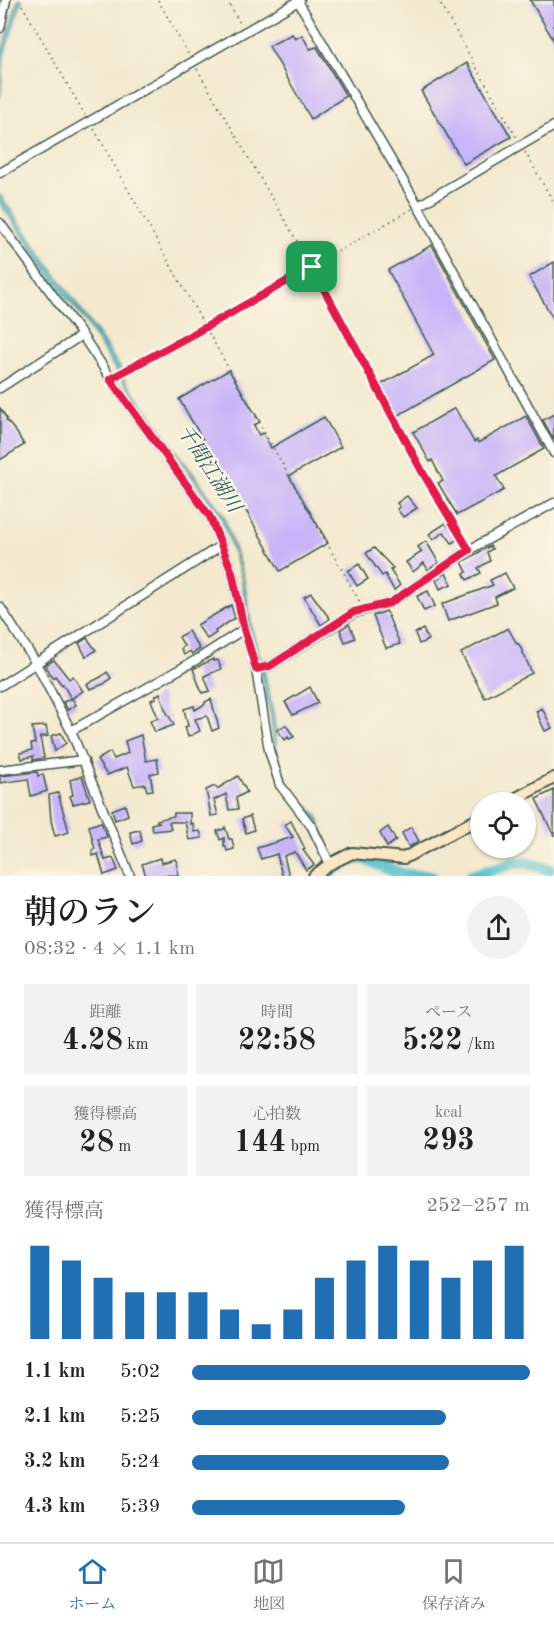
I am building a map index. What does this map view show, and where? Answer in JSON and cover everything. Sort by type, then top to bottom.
[{"type":"street","points":[[0,28],[6,0]]},
{"type":"street","points":[[0,173],[299,1],[418,206],[554,453]]},
{"type":"street","points":[[418,206],[554,126]]},
{"type":"street","points":[[0,223],[210,517],[232,572],[244,629],[256,669],[269,750],[280,785],[312,827],[330,864]]},
{"type":"street","points":[[0,388],[82,335]]},
{"type":"street","points":[[256,669],[270,666],[354,612],[390,603],[469,550],[554,503]]},
{"type":"street","points":[[0,686],[222,545]]},
{"type":"street","points":[[0,607],[36,663],[71,731],[130,876]]},
{"type":"street","points":[[71,731],[196,660],[244,629]]},
{"type":"street","points":[[0,770],[84,760]]},
{"type":"street","points":[[527,792],[554,778]]},
{"type":"street","points":[[314,876],[330,864],[352,853],[404,858],[470,823]]},
{"type":"path","points":[[158,0],[312,267],[423,473],[469,550]]},
{"type":"path","points":[[227,0],[245,33]]},
{"type":"path","points":[[438,0],[554,203]]},
{"type":"path","points":[[22,5],[364,610]]},
{"type":"path","points":[[110,379],[418,206]]},
{"type":"water","points":[[18,0],[22,0],[4,55],[0,98],[0,56]]},
{"type":"water","points":[[0,195],[122,371],[120,373],[224,516],[244,580],[253,635],[264,670],[274,717],[280,766],[295,795],[317,815],[334,857],[332,859],[318,822],[291,793],[278,769],[271,717],[249,627],[241,575],[221,516],[121,378],[78,311],[64,296],[0,203]]},
{"type":"building","points":[[530,0],[554,0],[554,41]]},
{"type":"building","points":[[292,34],[295,39],[302,35],[310,49],[317,47],[346,96],[311,119],[269,46]]},
{"type":"building","points":[[467,63],[511,137],[464,164],[421,91]]},
{"type":"building","points":[[432,245],[495,360],[397,416],[380,385],[434,355],[388,270]]},
{"type":"building","points":[[554,262],[554,320],[529,277]]},
{"type":"building","points":[[229,370],[260,422],[254,425],[259,435],[263,433],[271,448],[324,417],[341,447],[289,476],[328,543],[280,571],[215,456],[213,457],[179,399]]},
{"type":"building","points":[[0,408],[24,445],[0,460]]},
{"type":"building","points":[[455,408],[474,442],[477,440],[478,443],[526,416],[544,449],[496,476],[504,490],[457,515],[438,483],[443,481],[432,460],[430,462],[413,432]]},
{"type":"building","points":[[554,414],[554,440],[543,420]]},
{"type":"building","points":[[407,496],[417,508],[403,517],[397,509],[400,507],[397,503]]},
{"type":"building","points":[[446,523],[449,527],[452,525],[460,537],[452,543],[444,532],[433,540],[429,534]]},
{"type":"building","points":[[426,541],[439,563],[428,570],[424,563],[413,572],[406,562],[422,552],[418,547]]},
{"type":"building","points":[[490,546],[492,549],[487,552],[490,561],[478,568],[481,573],[467,580],[464,574],[467,572],[462,562]]},
{"type":"building","points":[[374,548],[393,568],[390,570],[400,585],[394,590],[385,574],[382,576],[366,553]]},
{"type":"building","points":[[359,564],[368,579],[357,586],[348,571]]},
{"type":"building","points":[[446,573],[452,584],[440,589],[436,580]]},
{"type":"building","points":[[505,573],[513,588],[495,597],[497,603],[448,621],[442,604],[493,585],[490,580]]},
{"type":"building","points":[[428,591],[435,606],[424,611],[417,596]]},
{"type":"building","points":[[311,593],[330,619],[321,625],[304,597]]},
{"type":"building","points":[[231,605],[235,618],[207,639],[197,625]]},
{"type":"building","points":[[386,611],[400,644],[386,648],[373,616]]},
{"type":"building","points":[[349,624],[355,638],[345,642],[340,630]]},
{"type":"building","points":[[508,628],[519,644],[532,673],[485,698],[461,653]]},
{"type":"building","points":[[423,629],[428,640],[419,644],[415,633]]},
{"type":"building","points":[[188,631],[200,649],[192,654],[190,651],[184,655],[181,649],[184,646],[179,637]]},
{"type":"building","points":[[87,638],[96,650],[86,657],[79,643]]},
{"type":"building","points":[[213,659],[213,661],[218,660],[221,669],[204,676],[210,691],[202,693],[193,669]]},
{"type":"building","points":[[54,660],[69,679],[73,676],[83,691],[72,698],[76,705],[68,710],[63,702],[71,699],[63,684],[55,676],[53,678],[45,665]]},
{"type":"building","points":[[107,672],[111,678],[104,684],[90,689],[87,684]]},
{"type":"building","points":[[310,687],[318,703],[293,715],[285,702]]},
{"type":"building","points":[[160,693],[165,709],[174,725],[155,732],[150,721],[158,718],[151,700]]},
{"type":"building","points":[[211,699],[219,728],[212,731],[207,716],[195,719],[200,731],[188,737],[184,709],[194,706],[195,710]]},
{"type":"building","points":[[542,708],[552,728],[545,731],[536,711]]},
{"type":"building","points":[[286,725],[294,737],[289,739],[288,737],[285,740],[277,730]]},
{"type":"building","points":[[46,726],[48,736],[40,737],[44,758],[33,760],[33,756],[22,759],[20,753],[32,750],[31,744],[35,743],[32,727]]},
{"type":"building","points":[[61,733],[66,743],[55,751],[51,736]]},
{"type":"building","points":[[141,735],[146,761],[157,759],[159,772],[150,774],[153,790],[147,791],[145,784],[134,786],[127,767],[107,775],[97,760],[110,752],[114,759],[128,753],[125,741]]},
{"type":"building","points":[[37,772],[38,776],[43,774],[47,791],[31,796],[28,779],[0,783],[0,776]]},
{"type":"building","points":[[82,776],[90,800],[73,804],[70,796],[73,795],[70,780]]},
{"type":"building","points":[[238,776],[247,792],[236,798],[238,809],[229,810],[226,794],[214,800],[218,815],[211,816],[206,790],[215,786],[217,789]]},
{"type":"building","points":[[554,790],[554,836],[536,799]]},
{"type":"building","points":[[58,793],[69,832],[55,836],[49,795]]},
{"type":"building","points":[[125,805],[128,815],[115,820],[112,810]]},
{"type":"building","points":[[174,813],[190,813],[190,824],[193,823],[194,832],[200,831],[202,838],[189,840],[185,822],[169,822],[171,829],[153,831],[151,824],[160,822],[157,820],[174,816]]},
{"type":"building","points":[[250,816],[254,830],[246,833],[242,819]]},
{"type":"building","points":[[291,821],[305,849],[303,850],[314,865],[306,870],[295,852],[284,856],[289,876],[282,876],[277,854],[261,859],[257,848],[293,837],[285,825]]},
{"type":"building","points":[[101,822],[107,837],[98,839],[105,860],[113,858],[118,870],[104,875],[98,854],[93,856],[92,850],[95,849],[89,826]]},
{"type":"building","points":[[225,827],[229,839],[232,839],[234,849],[227,851],[224,847],[224,838],[220,840],[217,831]]},
{"type":"building","points":[[388,827],[396,840],[387,847],[380,833]]},
{"type":"building","points":[[411,827],[419,841],[409,847],[402,833]]},
{"type":"building","points":[[140,830],[142,841],[133,844],[130,832]]},
{"type":"building","points":[[160,858],[161,863],[176,859],[178,875],[146,876],[142,864]]},
{"type":"waterway","points":[[325,876],[348,861],[357,859],[371,861],[402,874],[431,876]]},
{"type":"waterway","points":[[471,876],[514,863],[527,863],[549,869]]},
{"type":"waterway","points":[[551,876],[549,869],[554,870]]},
{"type":"route","points":[[312,267],[423,473],[469,550],[390,603],[354,612],[270,666],[256,669],[244,629],[232,572],[210,517],[110,379],[312,267]]},
{"type":"water label","name":"千間江湖川","points":[[210,468]]}]
